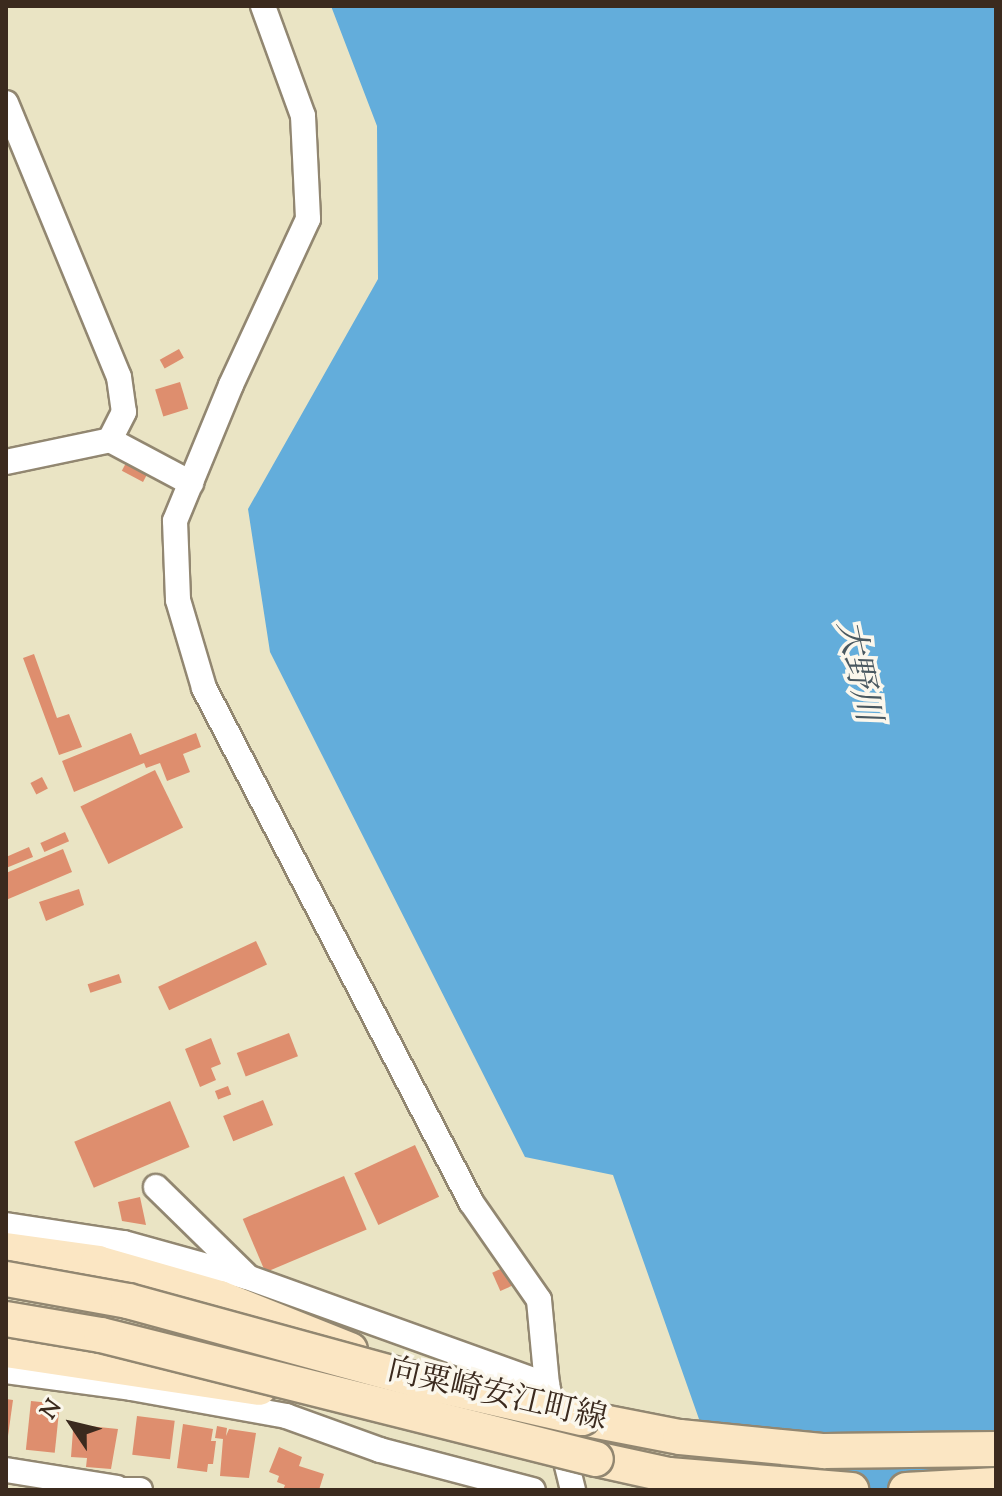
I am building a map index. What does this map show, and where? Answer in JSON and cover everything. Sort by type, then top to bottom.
[{"type":"main road","points":[[6,1250],[98,1263],[220,1298],[432,1384]]},
{"type":"main road","name":"向粟崎安江町線","points":[[6,1279],[128,1301],[432,1384],[680,1437],[824,1451],[996,1449]]},
{"type":"main road","name":"向粟崎安江町線","points":[[6,1319],[101,1335],[507,1439],[669,1475],[851,1490]]},
{"type":"main road","points":[[6,1350],[390,1407]]},
{"type":"main road","points":[[906,1490],[996,1485]]},
{"type":"street","points":[[263,6],[303,116],[308,219],[175,521],[178,600],[204,688],[471,1202],[539,1300],[547,1385],[573,1490]]},
{"type":"street","points":[[6,103],[119,377],[124,412],[110,440]]},
{"type":"street","points":[[6,462],[110,440],[191,483]]},
{"type":"street","points":[[156,1187],[247,1277]]},
{"type":"street","points":[[6,1225],[124,1243],[247,1277],[547,1385]]},
{"type":"street","points":[[6,1371],[131,1388],[286,1416],[380,1450],[533,1490]]},
{"type":"street","points":[[6,1470],[124,1489]]},
{"type":"water","name":"大野川","points":[[331,6],[996,6],[996,1490],[724,1490],[613,1175],[525,1157],[270,652],[248,509],[378,279],[377,126]]},
{"type":"building","points":[[179,349],[184,358],[165,368],[160,360]]},
{"type":"building","points":[[180,382],[188,409],[163,416],[155,390]]},
{"type":"building","points":[[127,461],[148,472],[143,482],[122,471]]},
{"type":"building","points":[[34,654],[57,718],[69,714],[82,747],[59,755],[23,658]]},
{"type":"building","points":[[131,733],[140,755],[196,733],[201,747],[183,754],[190,772],[167,781],[160,763],[146,768],[144,763],[74,792],[62,761]]},
{"type":"building","points":[[155,770],[183,828],[108,864],[80,806]]},
{"type":"building","points":[[42,777],[48,789],[36,794],[30,783]]},
{"type":"building","points":[[65,832],[69,841],[44,852],[40,843]]},
{"type":"building","points":[[29,847],[33,857],[6,868],[6,857]]},
{"type":"building","points":[[63,849],[72,872],[6,900],[6,873]]},
{"type":"building","points":[[79,889],[84,905],[46,921],[39,902]]},
{"type":"building","points":[[256,941],[267,965],[169,1010],[158,987]]},
{"type":"building","points":[[119,974],[122,983],[90,993],[88,984]]},
{"type":"building","points":[[289,1033],[298,1056],[246,1076],[237,1053]]},
{"type":"building","points":[[211,1038],[221,1064],[211,1068],[216,1080],[200,1087],[185,1049]]},
{"type":"building","points":[[228,1086],[231,1094],[218,1099],[215,1091]]},
{"type":"building","points":[[263,1100],[273,1125],[233,1141],[223,1116]]},
{"type":"building","points":[[170,1101],[190,1147],[94,1188],[74,1142]]},
{"type":"building","points":[[415,1145],[439,1197],[378,1225],[354,1173]]},
{"type":"building","points":[[344,1176],[367,1229],[265,1272],[243,1219]]},
{"type":"building","points":[[140,1197],[146,1225],[122,1221],[118,1202]]},
{"type":"building","points":[[505,1267],[513,1285],[500,1291],[492,1273]]},
{"type":"building","points":[[6,1399],[13,1400],[8,1436],[6,1436]]},
{"type":"building","points":[[31,1401],[60,1404],[55,1453],[26,1450]]},
{"type":"building","points":[[137,1416],[175,1421],[170,1459],[132,1455]]},
{"type":"building","points":[[183,1424],[213,1429],[211,1441],[216,1441],[213,1464],[208,1464],[207,1472],[177,1468]]},
{"type":"building","points":[[79,1425],[118,1429],[111,1469],[86,1467],[87,1458],[71,1457],[73,1430],[78,1430]]},
{"type":"building","points":[[217,1426],[227,1428],[226,1436],[229,1429],[256,1433],[249,1478],[220,1476],[223,1439],[215,1438]]},
{"type":"building","points":[[279,1447],[302,1457],[299,1466],[324,1474],[319,1490],[283,1490],[285,1485],[277,1482],[279,1476],[269,1472]]}]
